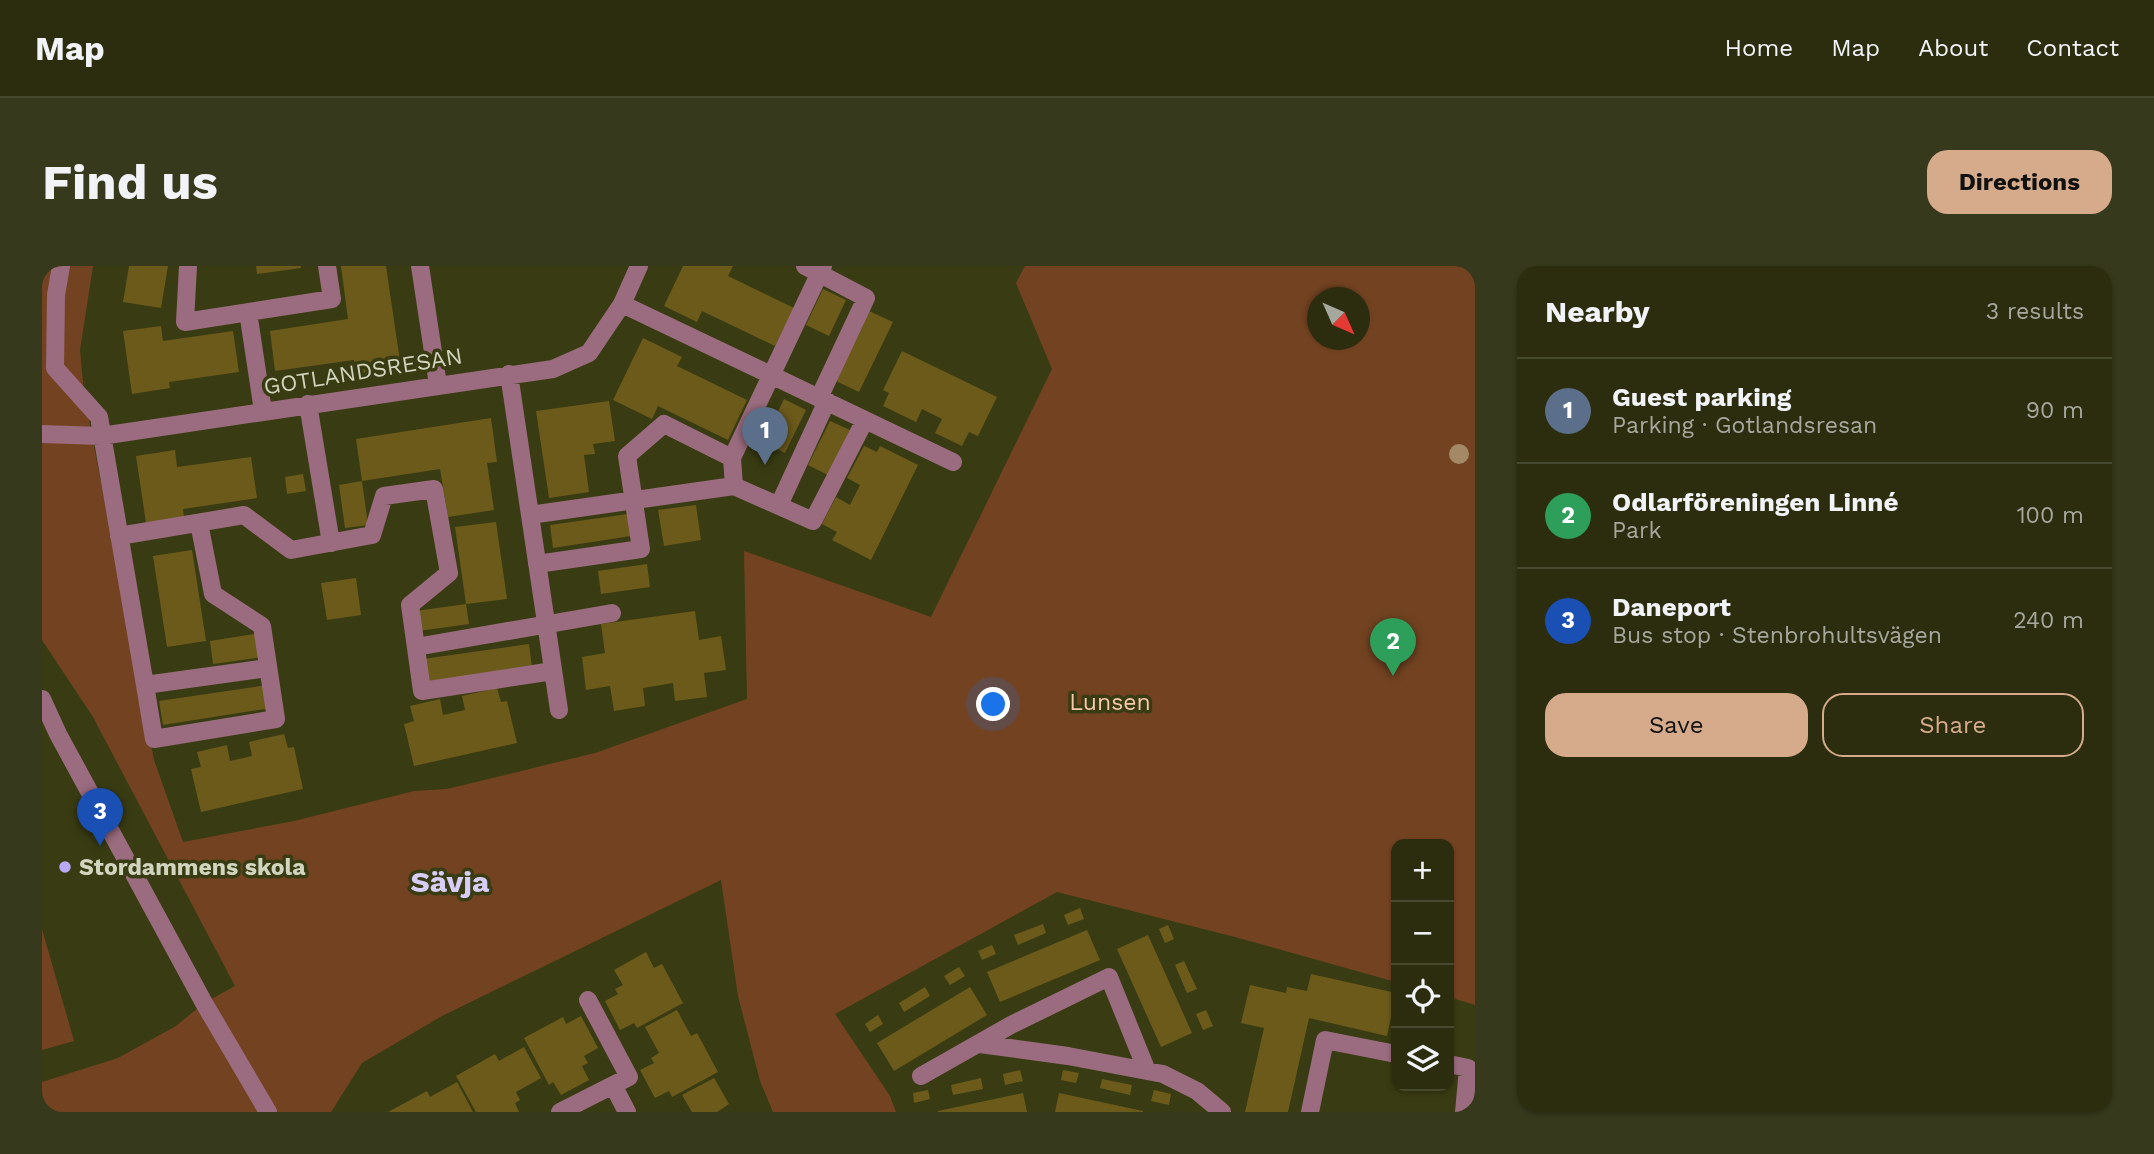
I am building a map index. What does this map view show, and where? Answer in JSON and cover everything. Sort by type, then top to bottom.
[{"type":"street","points":[[61,266],[56,295],[55,368],[99,417],[154,738],[276,719],[262,626],[213,594],[199,523]]},
{"type":"street","points":[[188,266],[185,322],[332,299],[327,266]]},
{"type":"street","points":[[420,266],[438,385]]},
{"type":"street","name":"GOTLANDSRESAN","points":[[42,435],[102,436],[553,369],[589,353],[622,304],[639,266]]},
{"type":"street","points":[[734,486],[732,458],[772,376],[816,268],[866,298],[779,505]]},
{"type":"street","points":[[622,304],[953,462]]},
{"type":"street","points":[[248,312],[263,411]]},
{"type":"street","points":[[509,374],[559,710]]},
{"type":"street","points":[[308,404],[331,542]]},
{"type":"street","points":[[530,515],[734,486],[813,521],[865,420]]},
{"type":"street","points":[[537,564],[641,549],[627,456],[664,424],[732,458]]},
{"type":"street","points":[[119,536],[244,515],[291,550],[372,535],[384,496],[434,489],[449,573],[410,605],[422,691],[553,671]]},
{"type":"street","points":[[416,647],[611,614]]},
{"type":"street","points":[[145,685],[268,668]]},
{"type":"street","points":[[42,699],[58,734],[204,1003],[268,1112]]},
{"type":"street","points":[[921,1076],[1011,1025],[1109,977],[1147,1071]]},
{"type":"street","points":[[560,1112],[629,1077],[588,1000]]},
{"type":"street","points":[[1310,1112],[1325,1040],[1391,1053]]},
{"type":"street","points":[[980,1044],[1056,1054],[1163,1074],[1197,1091],[1222,1112]]},
{"type":"street","points":[[1454,1065],[1468,1068],[1464,1112]]},
{"type":"street","points":[[613,1085],[627,1112]]},
{"type":"green space","name":"Lunsen","points":[[42,266],[93,266],[80,350],[84,394],[154,760],[183,842],[294,821],[414,791],[447,789],[595,753],[747,699],[744,551],[931,617],[1052,369],[1016,283],[1025,266],[1475,266],[1475,1005],[1454,999],[1454,839],[1391,839],[1391,981],[1235,937],[1057,892],[835,1014],[890,1096],[896,1112],[773,1112],[760,1081],[738,996],[721,880],[442,1016],[362,1063],[331,1112],[42,1112],[42,1082],[118,1058],[176,1026],[204,1003],[235,986],[93,717],[42,640]]},
{"type":"green space","points":[[42,929],[74,1041],[42,1050]]},
{"type":"building","points":[[129,266],[168,266],[161,308],[123,302]]},
{"type":"building","points":[[256,266],[301,266],[301,268],[257,274]]},
{"type":"building","points":[[341,266],[386,266],[401,368],[356,374],[354,360],[275,371],[270,331],[348,319]]},
{"type":"building","points":[[683,266],[733,266],[728,276],[794,308],[775,346],[702,311],[697,322],[664,306]]},
{"type":"building","points":[[823,289],[846,300],[829,336],[806,325]]},
{"type":"building","points":[[869,311],[893,322],[859,392],[836,381]]},
{"type":"building","points":[[161,326],[163,341],[233,331],[239,372],[169,382],[170,388],[132,394],[123,331]]},
{"type":"building","points":[[643,338],[682,357],[677,366],[747,400],[728,440],[658,406],[652,419],[613,400]]},
{"type":"building","points":[[902,351],[997,397],[978,436],[969,432],[962,446],[935,433],[942,419],[922,409],[916,422],[883,406],[889,393],[883,390]]},
{"type":"building","points":[[784,399],[806,410],[785,453],[763,442]]},
{"type":"building","points":[[609,401],[615,441],[593,444],[595,454],[584,455],[589,492],[549,498],[536,411]]},
{"type":"building","points":[[491,418],[497,462],[487,463],[494,510],[448,517],[440,469],[362,481],[356,439]]},
{"type":"building","points":[[830,421],[850,430],[828,475],[808,465]]},
{"type":"building","points":[[864,446],[877,452],[880,446],[918,465],[871,560],[832,540],[837,532],[822,524],[836,497],[850,505],[860,485],[847,478]]},
{"type":"building","points":[[175,450],[177,467],[251,457],[257,498],[183,509],[184,517],[146,523],[136,456]]},
{"type":"building","points":[[303,474],[306,491],[287,494],[285,477]]},
{"type":"building","points":[[362,481],[368,525],[345,528],[339,485]]},
{"type":"building","points":[[696,505],[701,540],[664,546],[658,510]]},
{"type":"building","points":[[628,514],[631,536],[553,548],[550,525]]},
{"type":"building","points":[[496,522],[507,599],[466,604],[455,527]]},
{"type":"building","points":[[192,550],[206,641],[167,647],[153,556]]},
{"type":"building","points":[[647,564],[650,587],[601,594],[598,571]]},
{"type":"building","points":[[356,578],[361,615],[327,620],[321,583]]},
{"type":"building","points":[[466,604],[469,624],[419,631],[416,611]]},
{"type":"building","points":[[695,611],[699,640],[721,636],[726,670],[704,673],[707,697],[675,701],[673,683],[643,688],[645,706],[614,711],[610,686],[586,690],[582,657],[605,653],[601,624]]},
{"type":"building","points":[[260,633],[263,657],[213,664],[210,641]]},
{"type":"building","points":[[529,644],[532,667],[426,682],[423,659]]},
{"type":"building","points":[[267,685],[271,708],[163,725],[159,701]]},
{"type":"building","points":[[497,688],[501,702],[507,701],[517,743],[414,766],[404,724],[414,721],[410,706],[440,699],[443,715],[465,710],[462,696]]},
{"type":"building","points":[[284,734],[288,748],[294,747],[303,789],[201,812],[191,769],[201,767],[197,752],[227,745],[230,761],[252,756],[249,742]]},
{"type":"building","points":[[1080,908],[1084,919],[1068,925],[1064,915]]},
{"type":"building","points":[[1043,924],[1046,933],[1018,945],[1014,935]]},
{"type":"building","points":[[1168,925],[1174,939],[1165,943],[1159,929]]},
{"type":"building","points":[[1087,930],[1100,960],[1000,1002],[987,972]]},
{"type":"building","points":[[1148,935],[1192,1033],[1161,1047],[1117,949]]},
{"type":"building","points":[[992,945],[996,954],[982,960],[978,951]]},
{"type":"building","points":[[646,952],[654,968],[662,964],[683,1003],[637,1028],[634,1023],[620,1030],[605,1001],[618,994],[615,989],[623,985],[614,970]]},
{"type":"building","points":[[1184,961],[1197,989],[1187,993],[1175,965]]},
{"type":"building","points":[[959,967],[965,976],[950,985],[944,976]]},
{"type":"building","points":[[1311,974],[1391,992],[1391,1017],[1387,1036],[1309,1018],[1288,1112],[1245,1112],[1264,1028],[1241,1023],[1250,985],[1286,993],[1287,987],[1307,991]]},
{"type":"building","points":[[925,987],[930,996],[904,1012],[899,1003]]},
{"type":"building","points":[[970,987],[987,1015],[894,1071],[877,1043]]},
{"type":"building","points":[[677,1010],[691,1036],[697,1033],[718,1072],[672,1097],[669,1091],[655,1098],[640,1070],[654,1063],[651,1058],[659,1053],[645,1027]]},
{"type":"building","points":[[1206,1010],[1213,1026],[1203,1030],[1196,1014]]},
{"type":"building","points":[[878,1015],[883,1024],[870,1032],[865,1024]]},
{"type":"building","points":[[581,1016],[598,1048],[584,1056],[588,1063],[582,1066],[589,1080],[561,1095],[553,1082],[549,1085],[524,1038],[563,1017],[566,1024]]},
{"type":"building","points":[[524,1047],[541,1078],[516,1092],[520,1100],[515,1103],[519,1112],[476,1112],[456,1076],[495,1054],[499,1061]]},
{"type":"building","points":[[1020,1070],[1023,1081],[1005,1085],[1003,1074]]},
{"type":"building","points":[[1063,1070],[1079,1073],[1076,1083],[1061,1080]]},
{"type":"building","points":[[714,1078],[729,1104],[717,1112],[692,1112],[682,1095]]},
{"type":"building","points":[[981,1078],[983,1089],[953,1095],[951,1085]]},
{"type":"building","points":[[1102,1079],[1132,1085],[1130,1095],[1100,1088]]},
{"type":"building","points":[[457,1082],[473,1112],[388,1112],[427,1091],[430,1097]]},
{"type":"building","points":[[928,1090],[930,1099],[914,1103],[913,1093]]},
{"type":"building","points":[[1154,1090],[1171,1094],[1169,1105],[1151,1101]]},
{"type":"building","points":[[1023,1093],[1027,1112],[938,1112],[938,1111]]},
{"type":"building","points":[[1059,1093],[1143,1111],[1143,1112],[1055,1112]]},
{"type":"place","name":"Guest parking","points":[[765,465]]},
{"type":"place","name":"Odlarföreningen Linné","points":[[1393,676]]},
{"type":"place","name":"Daneport","points":[[100,846]]},
{"type":"place","name":"Stordammens skola","points":[[65,867]]},
{"type":"district","name":"Sävja","points":[[450,882]]}]
